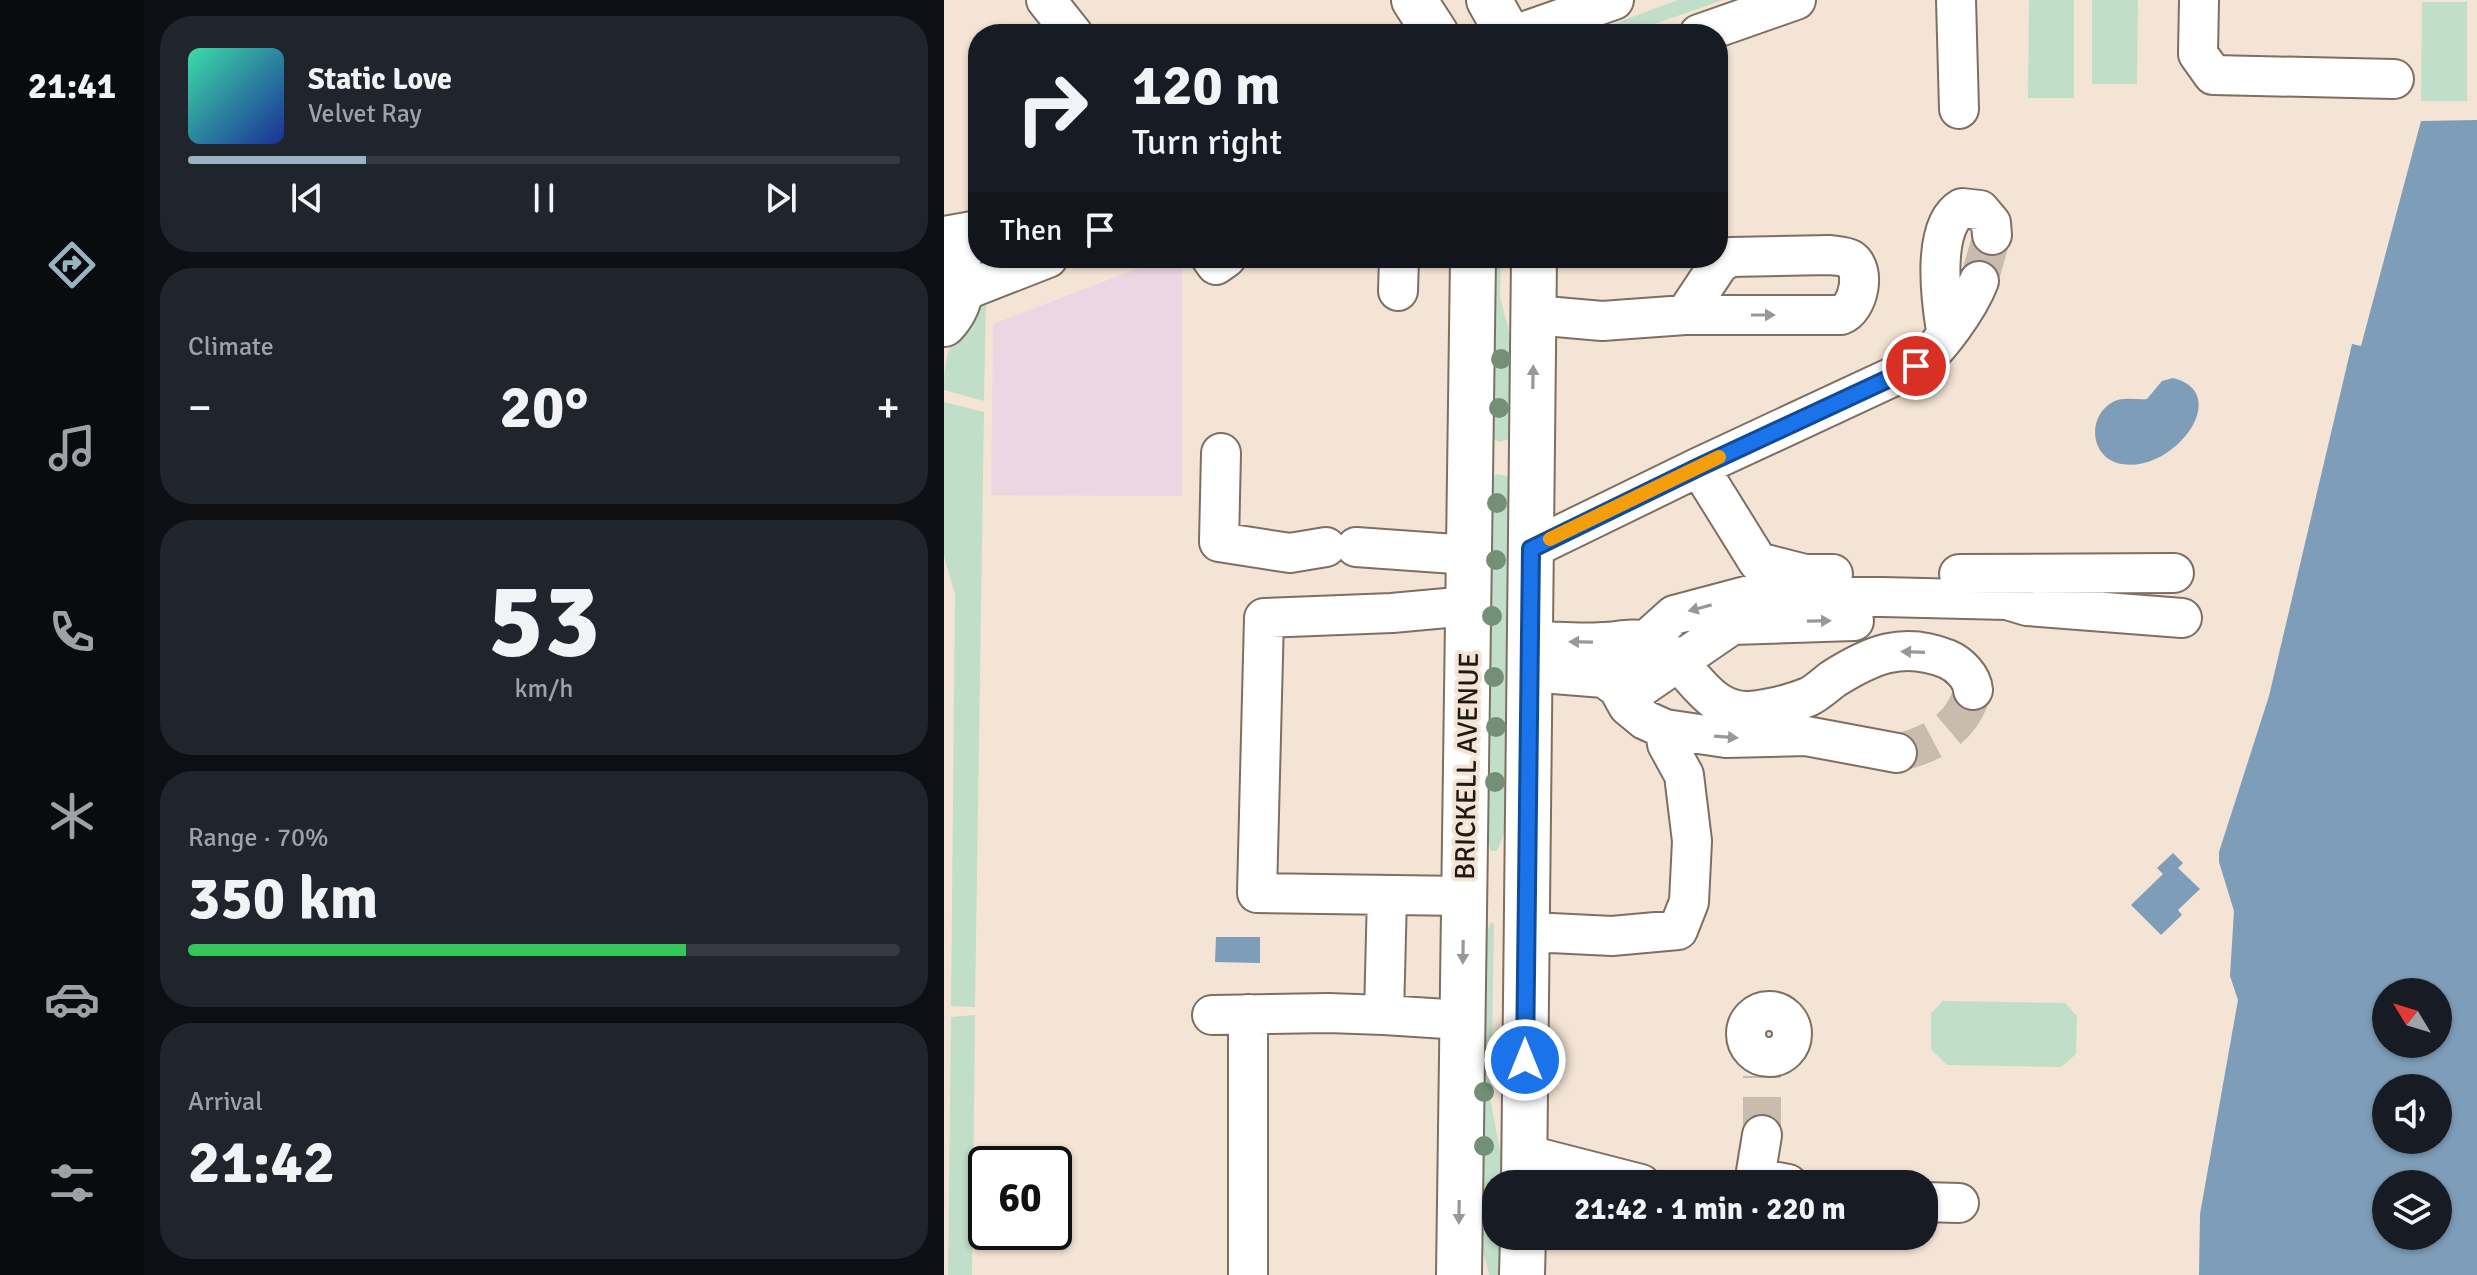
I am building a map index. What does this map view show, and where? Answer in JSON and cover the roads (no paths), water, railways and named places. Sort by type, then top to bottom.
[{"type":"main road","points":[[1414,0],[1430,24]]},
{"type":"main road","points":[[1489,0],[1502,24]]},
{"type":"main road","points":[[944,239],[960,267],[953,308]]},
{"type":"main road","name":"BRICKELL AVENUE","points":[[1459,1275],[1473,268]]},
{"type":"main road","points":[[1524,1169],[1534,268]]},
{"type":"main road","points":[[1471,454],[1532,455]]},
{"type":"main road","points":[[1464,896],[1526,914]]},
{"type":"main road","points":[[1522,1275],[1523,1250]]},
{"type":"street","points":[[1046,0],[1065,24]]},
{"type":"street","points":[[1546,24],[1614,0]]},
{"type":"street","points":[[1728,24],[1796,0]]},
{"type":"street","points":[[1956,0],[1959,109]]},
{"type":"street","points":[[2199,0],[2198,54],[2213,75],[2394,79]]},
{"type":"street","points":[[1946,331],[1941,296],[1944,229],[1952,213],[1962,208],[1980,210],[1991,223],[1992,235]]},
{"type":"street","points":[[944,239],[968,233]]},
{"type":"street","points":[[953,308],[1029,268]]},
{"type":"street","points":[[1531,549],[1916,366],[1931,356],[1946,331],[1971,303],[1979,281]]},
{"type":"street","points":[[1534,315],[1602,321],[1685,315]]},
{"type":"street","points":[[1221,453],[1219,542],[1290,553],[1341,547],[1469,555]]},
{"type":"street","points":[[1699,467],[1758,562],[1805,574],[2174,573]]},
{"type":"street","points":[[1614,688],[1646,641],[1674,615],[1753,594],[1772,609]]},
{"type":"street","points":[[1614,688],[1676,663],[1732,625],[1772,609],[2007,600],[2027,606],[2182,618]]},
{"type":"street","points":[[1464,896],[1257,893],[1264,618],[1392,613],[1468,606]]},
{"type":"street","points":[[1529,656],[1646,641],[1676,663],[1710,698],[1727,707],[1747,711],[1810,696],[1864,661],[1888,652],[1923,651],[1951,660],[1963,670],[1973,690]]},
{"type":"street","points":[[1529,656],[1614,688],[1628,706],[1645,720],[1665,729],[1726,738],[1806,736],[1897,753]]},
{"type":"street","points":[[1526,914],[1551,933],[1612,936],[1678,930],[1689,902],[1692,841],[1684,775],[1667,744],[1665,729]]},
{"type":"street","points":[[1384,1015],[1387,895]]},
{"type":"street","points":[[1248,1275],[1230,1014],[1384,1015],[1462,1020]]},
{"type":"street","points":[[1756,1170],[1762,1135]]},
{"type":"water","points":[[2477,120],[2477,1275],[2199,1275],[2200,1214],[2238,1000],[2230,976],[2234,911],[2219,862],[2219,852],[2269,696],[2352,344],[2361,346],[2421,121]]},
{"type":"water","points":[[2173,378],[2190,386],[2198,399],[2197,414],[2190,430],[2177,445],[2142,464],[2122,464],[2104,455],[2098,447],[2095,428],[2103,410],[2119,400],[2147,399],[2162,381]]},
{"type":"water","points":[[2173,853],[2183,863],[2178,868],[2200,889],[2178,910],[2182,915],[2161,935],[2131,905],[2163,874],[2157,868]]},
{"type":"water","points":[[1216,937],[1260,937],[1260,963],[1215,962]]},
{"type":"tunnel","points":[[1979,281],[1992,235]]},
{"type":"tunnel","points":[[1897,753],[1923,745],[1954,725],[1973,690]]},
{"type":"tunnel","points":[[1762,1076],[1762,1135]]}]
